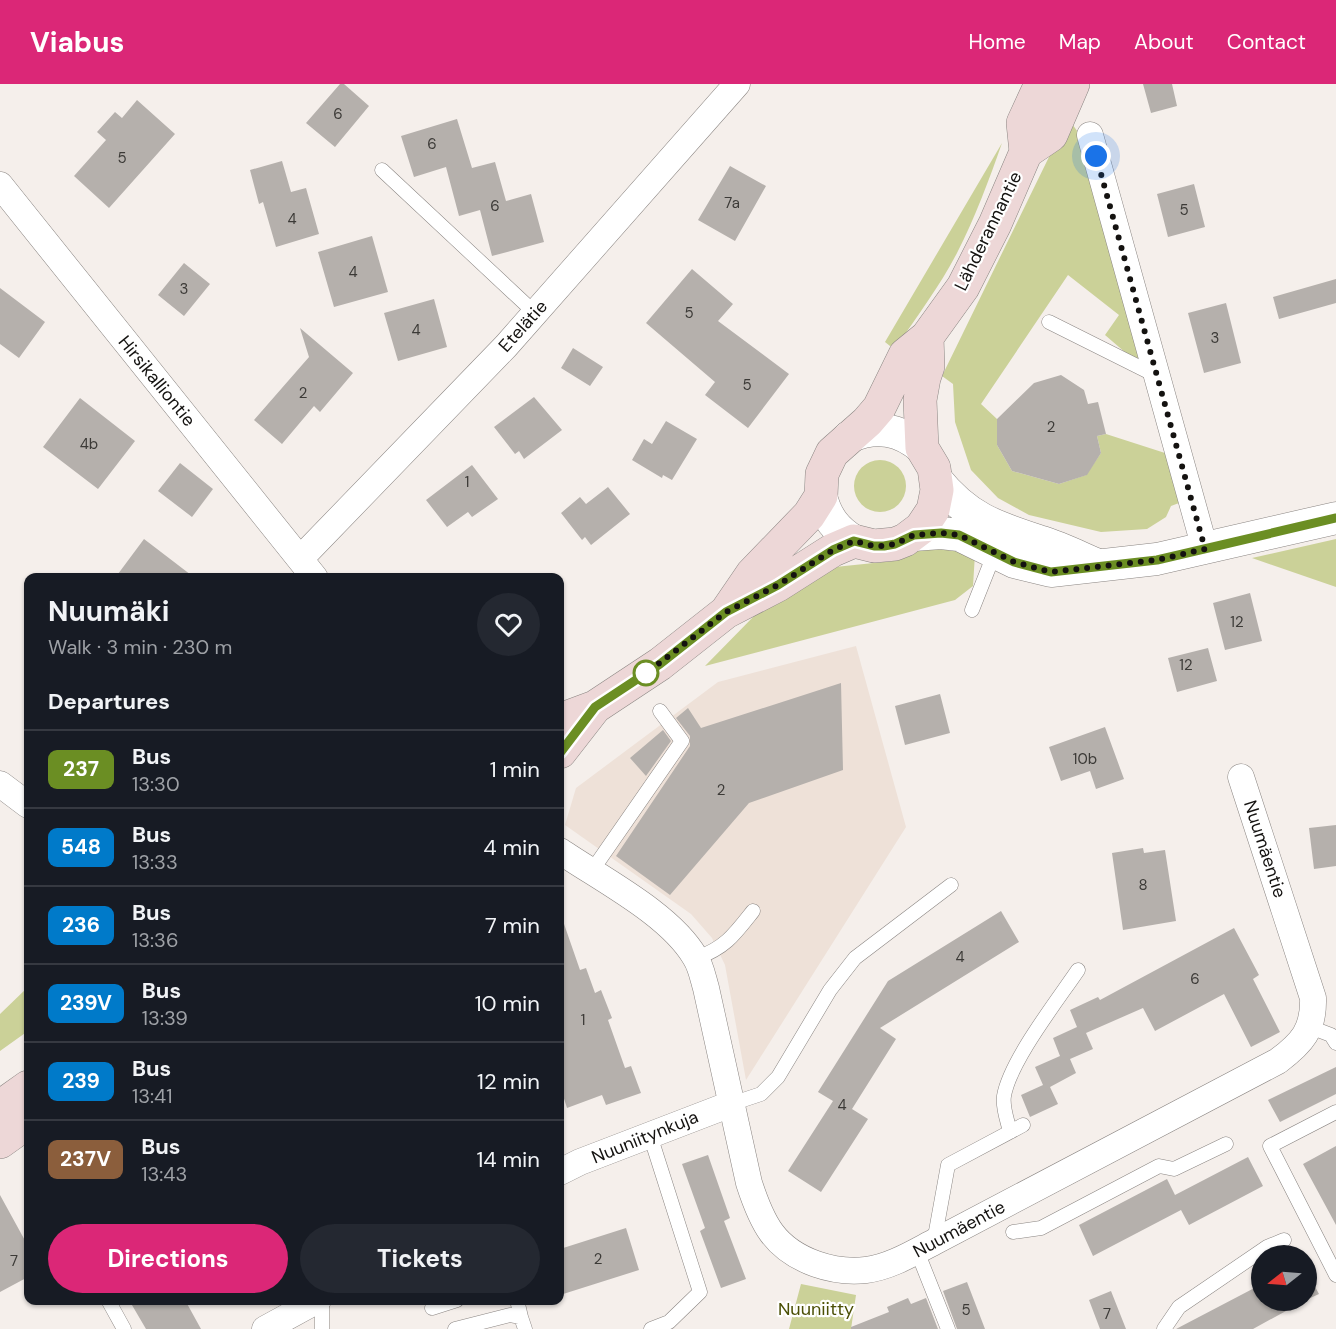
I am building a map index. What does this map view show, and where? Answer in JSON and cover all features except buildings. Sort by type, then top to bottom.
[{"type":"main road","name":"Lähderannantie","points":[[849,437],[879,408],[905,355],[927,337],[963,287],[995,224],[1026,152],[1023,123],[1041,84]]},
{"type":"main road","name":"Lähderannantie","points":[[1026,152],[1051,135],[1073,84]]},
{"type":"main road","points":[[564,719],[595,707],[660,664],[726,612],[778,585],[833,550],[854,541],[874,546],[895,544],[914,535],[921,528],[933,510],[938,490],[934,468],[922,448],[920,400],[928,366],[927,337]]},
{"type":"main road","points":[[726,612],[752,574],[809,515],[821,496],[820,485],[826,463],[840,444],[849,437]]},
{"type":"main road","points":[[564,747],[595,707]]},
{"type":"main road","points":[[0,1107],[24,1090]]},
{"type":"main road","points":[[0,1142],[24,1125]]},
{"type":"street","name":"Etelätie","points":[[308,568],[737,84]]},
{"type":"street","points":[[1090,135],[1205,549]]},
{"type":"street","name":"Hirsikalliontie","points":[[0,184],[308,568]]},
{"type":"street","points":[[849,437],[870,430],[893,431],[904,435],[922,448]]},
{"type":"street","points":[[936,479],[950,497],[1000,541],[1014,562],[1051,572],[1157,560],[1336,519]]},
{"type":"street","points":[[821,496],[835,527],[854,541]]},
{"type":"street","points":[[914,535],[941,533],[1000,541]]},
{"type":"street","name":"Nuumäentie","points":[[564,854],[655,914],[680,936],[697,958],[706,988],[749,1183],[758,1210],[772,1234],[790,1252],[836,1271],[868,1270],[902,1259],[1278,1061],[1300,1044],[1310,1027],[1314,1010],[1313,998],[1241,777]]},
{"type":"street","points":[[0,784],[24,802]]},
{"type":"street","name":"Nuuniitynkuja","points":[[564,1169],[731,1104]]},
{"type":"street","points":[[265,1329],[311,1305]]},
{"type":"lane","points":[[382,170],[536,312]]},
{"type":"lane","points":[[1049,322],[1158,376]]},
{"type":"lane","points":[[972,610],[1000,541]]},
{"type":"lane","points":[[591,872],[682,741],[660,711]]},
{"type":"lane","points":[[731,1104],[761,1094],[778,1077],[830,990],[855,958],[951,885]]},
{"type":"lane","points":[[697,958],[712,952],[730,940],[753,911]]},
{"type":"lane","points":[[1010,1132],[1003,1099],[1008,1082],[1024,1051],[1078,970]]},
{"type":"lane","points":[[1310,1027],[1331,1035],[1336,1043]]},
{"type":"lane","points":[[1336,1112],[1270,1146],[1336,1275]]},
{"type":"lane","points":[[948,1329],[926,1246],[948,1165],[1023,1125]]},
{"type":"lane","points":[[650,1135],[700,1292],[669,1322],[651,1329]]},
{"type":"lane","points":[[1013,1232],[1041,1228],[1159,1166],[1174,1169],[1226,1144]]},
{"type":"lane","points":[[1164,1329],[1179,1307],[1267,1247],[1284,1240]]},
{"type":"lane","points":[[111,1305],[124,1329]]},
{"type":"lane","points":[[320,1305],[322,1329]]},
{"type":"lane","points":[[432,1308],[441,1305]]},
{"type":"lane","points":[[518,1305],[523,1323]]},
{"type":"lane","points":[[455,1329],[510,1315],[523,1323]]},
{"type":"shaded area","points":[[856,646],[906,827],[746,1080],[725,965],[712,938],[691,914],[565,825],[576,788],[718,682]]},
{"type":"green space","points":[[1068,118],[1082,138],[1143,360],[1134,360],[1105,335],[1119,315],[1068,275],[981,404],[997,419],[997,445],[1012,471],[1059,484],[1086,475],[1101,453],[1097,436],[1106,434],[1165,453],[1179,503],[1171,506],[1166,517],[1147,529],[1101,532],[1029,515],[998,498],[971,470],[955,422],[953,384],[942,376]]},
{"type":"green space","points":[[1002,143],[964,240],[936,289],[897,346],[890,346],[885,342]]},
{"type":"green space","points":[[875,460],[885,460],[899,467],[906,486],[899,505],[885,512],[875,512],[865,508],[858,501],[854,491],[854,481],[858,471],[865,464]]},
{"type":"green space","points":[[1336,539],[1336,587],[1252,558]]},
{"type":"green space","points":[[927,547],[975,554],[973,586],[955,600],[705,666],[756,614],[835,567],[893,561]]},
{"type":"green space","points":[[24,991],[24,1034],[0,1051],[0,1014]]},
{"type":"green space","name":"Nuuniitty","points":[[801,1284],[856,1295],[851,1329],[789,1329]]},
{"type":"bus line","name":"237","points":[[564,748],[595,707],[660,664],[726,612],[778,585],[833,550],[854,541],[884,546],[895,544],[914,535],[941,533],[959,535],[1014,562],[1051,572],[1157,560],[1336,518]]},
{"type":"route","points":[[646,673],[644,675],[726,612],[778,585],[833,550],[854,541],[884,546],[895,544],[914,535],[941,533],[959,535],[1014,562],[1051,572],[1157,560],[1205,549],[1096,156]]}]
